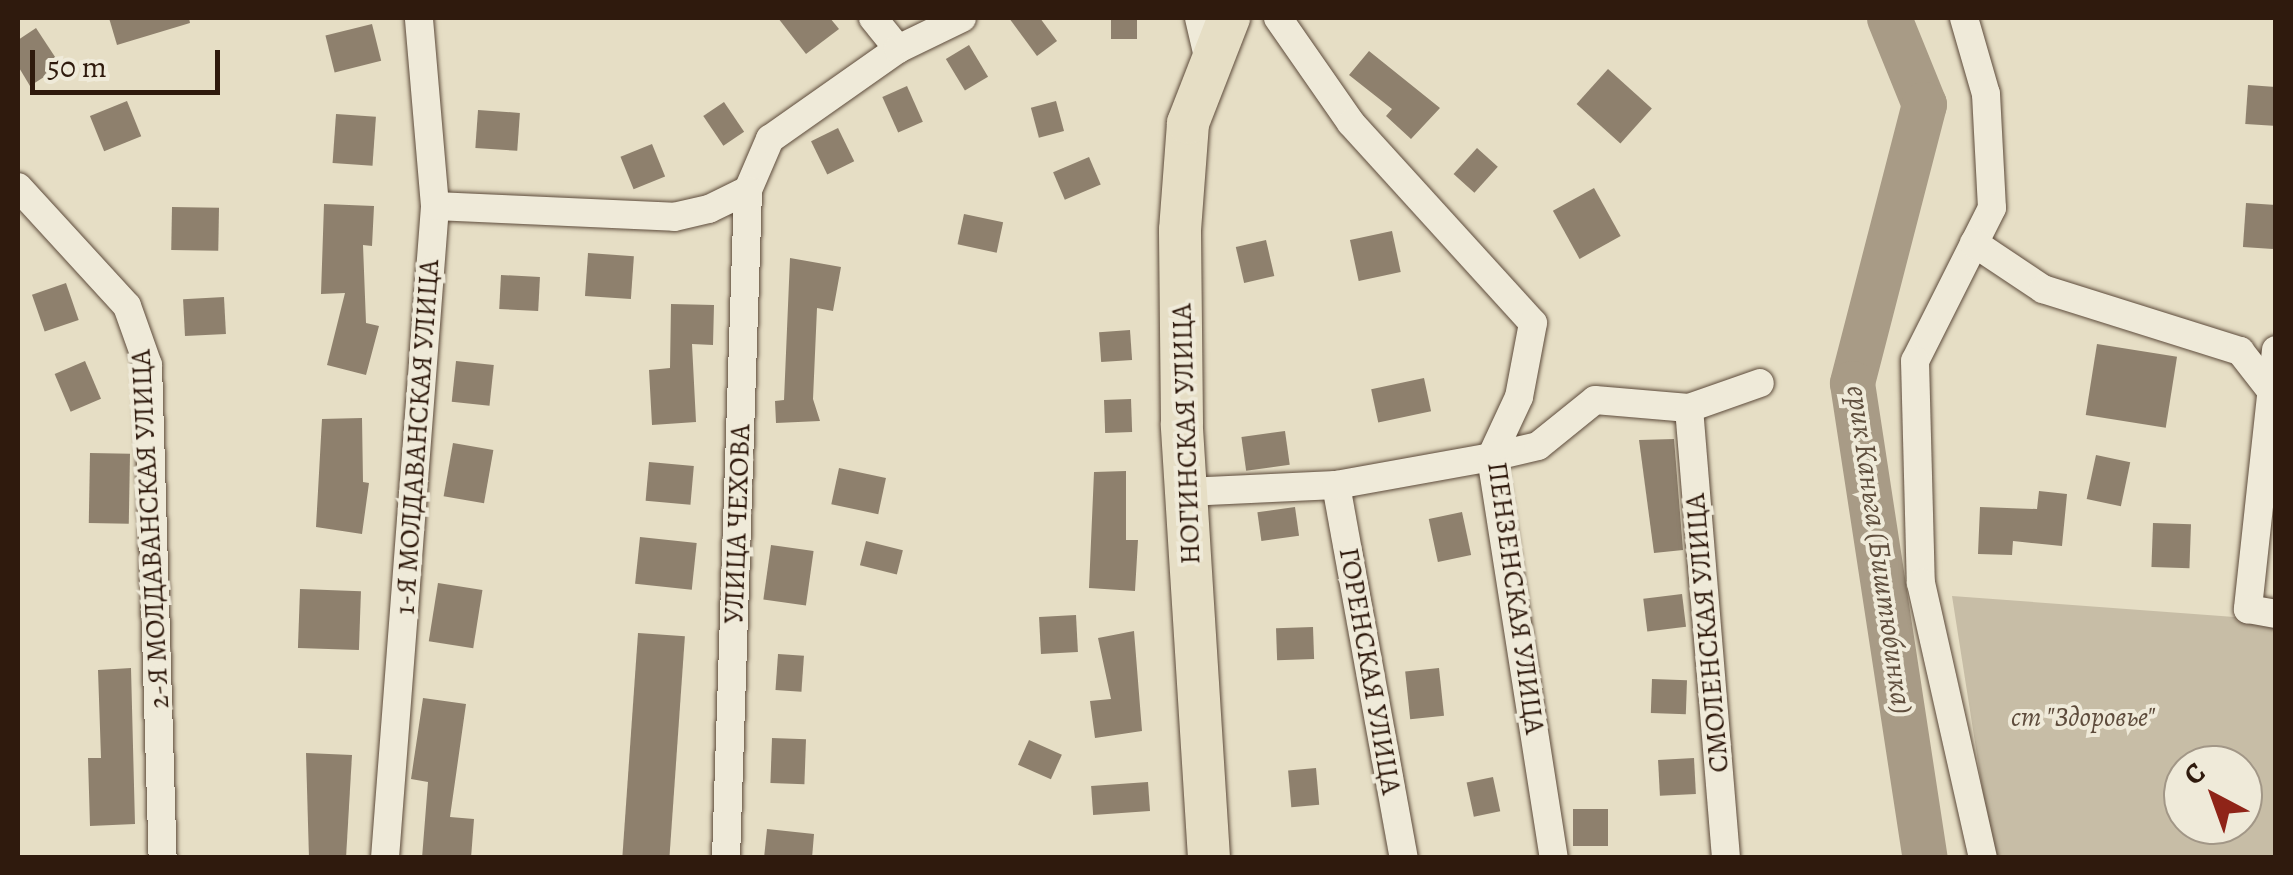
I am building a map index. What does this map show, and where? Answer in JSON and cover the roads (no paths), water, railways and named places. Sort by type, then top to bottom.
[{"type":"main road","name":"НОГИНСКАЯ УЛИЦА","points":[[1209,858],[1186,492],[1180,230],[1188,123],[1229,18]]},
{"type":"street","name":"1-Я МОЛДАВАНСКАЯ УЛИЦА","points":[[385,858],[434,206],[419,18]]},
{"type":"street","points":[[872,18],[898,50]]},
{"type":"street","points":[[434,206],[674,217],[748,190],[770,139],[898,50],[962,18]]},
{"type":"street","points":[[1199,18],[1209,61]]},
{"type":"street","name":"ПЕНЗЕНСКАЯ УЛИЦА","points":[[1278,18],[1350,123],[1533,322],[1519,397],[1491,457],[1554,858]]},
{"type":"street","points":[[1964,18],[1986,94],[1992,208],[1915,361],[1921,584],[1983,858]]},
{"type":"street","name":"2-Я МОЛДАВАНСКАЯ УЛИЦА","points":[[18,186],[127,306],[148,364],[163,858]]},
{"type":"street","name":"УЛИЦА ЧЕХОВА","points":[[726,858],[748,190]]},
{"type":"street","points":[[1974,243],[2043,289],[2240,351],[2272,396]]},
{"type":"street","points":[[2276,350],[2248,609],[2276,614]]},
{"type":"street","points":[[1186,492],[1336,485],[1491,457],[1538,446],[1595,400],[1688,408],[1760,384]]},
{"type":"street","name":"СМОЛЕНСКАЯ УЛИЦА","points":[[1688,408],[1726,858]]},
{"type":"street","name":"ГОРЕНСКАЯ УЛИЦА","points":[[1336,485],[1404,858]]},
{"type":"waterway","name":"ерик Каньга (Биштюбинка)","points":[[1889,18],[1924,104],[1852,383],[1925,858]]},
{"type":"park label","name":"ст \"Здоровье\"","points":[[2083,717]]}]
